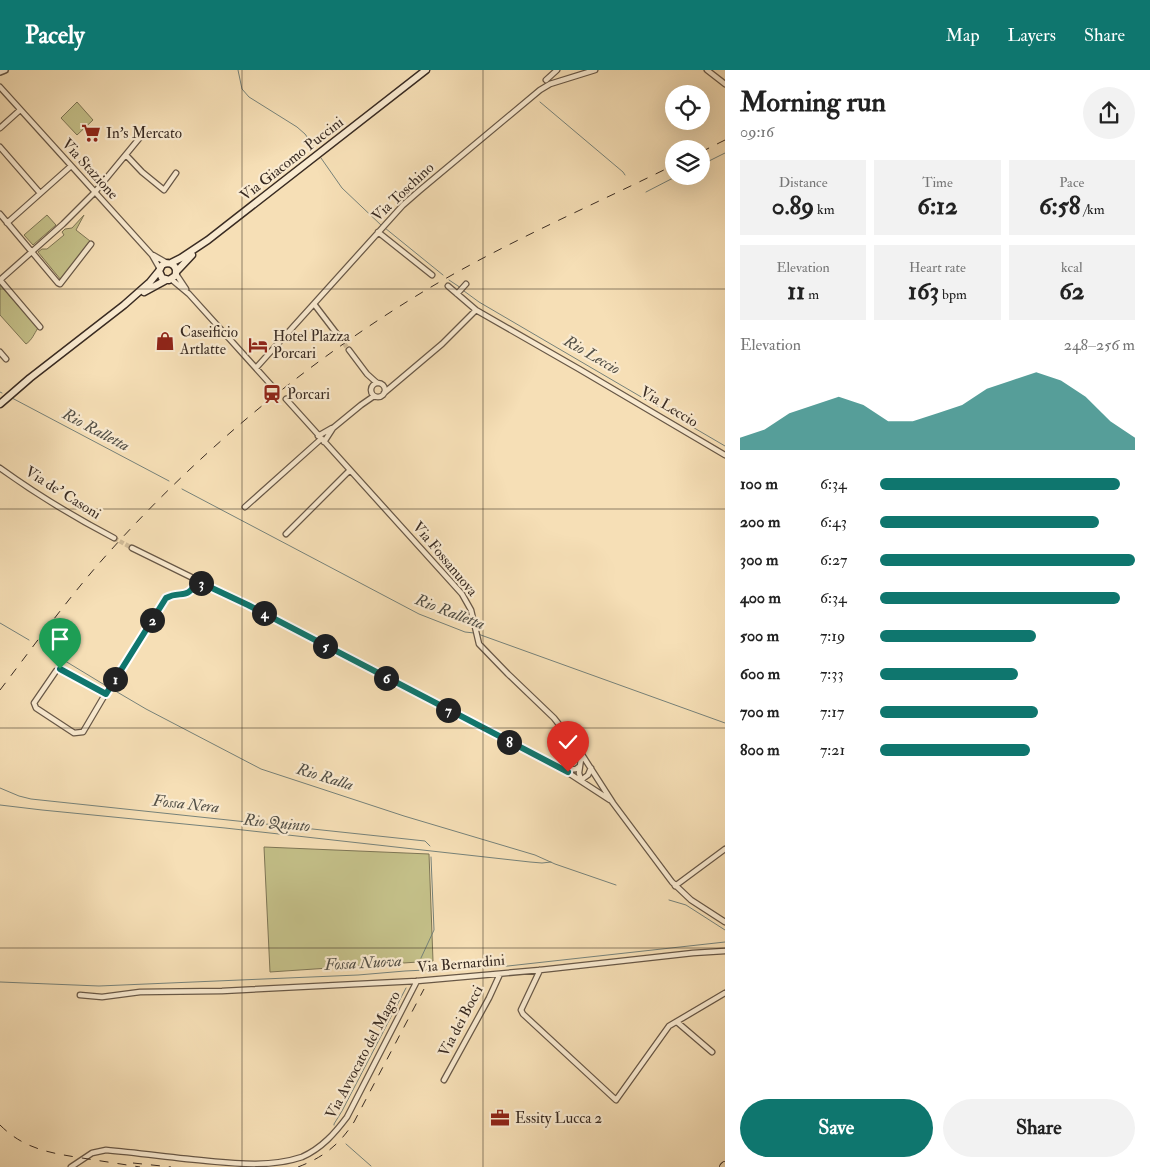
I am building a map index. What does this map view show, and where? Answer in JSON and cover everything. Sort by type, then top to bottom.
[{"type":"main road","name":"Via Giacomo Puccini","points":[[169,263],[181,258],[208,240],[426,70]]},
{"type":"main road","points":[[124,305],[173,276],[187,259],[208,240]]},
{"type":"main road","points":[[0,404],[30,378],[124,305],[150,282],[162,265],[169,263],[176,267],[173,276]]},
{"type":"main road","points":[[159,270],[162,278],[173,276]]},
{"type":"main road","points":[[0,398],[30,378]]},
{"type":"street","points":[[0,72],[5,70]]},
{"type":"street","points":[[546,80],[557,70]]},
{"type":"street","name":"Via Toschino","points":[[256,368],[403,205],[540,90],[550,84],[595,70]]},
{"type":"street","points":[[707,70],[725,84]]},
{"type":"street","name":"Via Stazione","points":[[0,88],[152,254],[159,270]]},
{"type":"street","points":[[0,128],[20,110]]},
{"type":"street","points":[[40,327],[0,280],[63,224],[94,192],[142,135]]},
{"type":"street","points":[[0,147],[40,193]]},
{"type":"street","points":[[126,155],[142,172],[164,190],[176,173]]},
{"type":"street","points":[[8,222],[70,166]]},
{"type":"street","points":[[0,214],[60,284],[91,244]]},
{"type":"street","points":[[378,232],[432,275]]},
{"type":"street","points":[[152,254],[169,263]]},
{"type":"street","points":[[173,276],[272,386]]},
{"type":"street","points":[[457,294],[465,285]]},
{"type":"street","name":"Via Leccio","points":[[448,286],[476,310],[725,455]]},
{"type":"street","points":[[314,304],[340,338]]},
{"type":"street","points":[[367,374],[372,392],[376,397],[381,397],[442,344],[476,310]]},
{"type":"street","points":[[349,350],[367,374],[377,383],[384,386],[397,382]]},
{"type":"street","points":[[0,352],[6,359]]},
{"type":"street","points":[[244,506],[361,405],[372,392],[374,384],[377,383]]},
{"type":"street","points":[[384,386],[384,393]]},
{"type":"street","name":"Via Fossanuova","points":[[286,399],[462,594],[471,610],[479,644],[554,718],[664,873],[691,900],[725,922]]},
{"type":"street","points":[[321,439],[333,428]]},
{"type":"street","name":"Via de' Casoni","points":[[0,468],[31,490],[114,538]]},
{"type":"street","points":[[286,534],[350,470]]},
{"type":"street","points":[[132,548],[248,605],[565,770],[613,803]]},
{"type":"street","points":[[107,692],[60,669],[56,671],[34,703],[36,708],[74,733],[83,732],[166,598],[185,595],[190,592],[197,581]]},
{"type":"street","points":[[578,750],[581,759],[579,773],[581,780]]},
{"type":"street","points":[[565,770],[576,769],[580,766]]},
{"type":"street","points":[[581,780],[588,775],[591,768]]},
{"type":"street","points":[[675,886],[725,849]]},
{"type":"street","name":"Via Bernardini","points":[[80,995],[102,997],[140,992],[222,991],[417,981],[725,951]]},
{"type":"street","points":[[540,970],[521,1010],[523,1014],[616,1100],[669,1026],[725,993]]},
{"type":"street","name":"Via dei Bocci","points":[[444,1080],[500,974]]},
{"type":"street","name":"Via Avvocato del Magro","points":[[71,1167],[92,1153],[106,1150],[248,1165],[273,1164],[304,1156],[318,1148],[332,1136],[347,1117],[417,981]]},
{"type":"street","points":[[677,1022],[712,1052]]},
{"type":"shaded area","points":[[77,102],[93,120],[77,135],[61,118]]},
{"type":"shaded area","points":[[47,215],[56,225],[33,245],[24,235]]},
{"type":"shaded area","points":[[84,215],[76,230],[90,241],[61,280],[38,252],[42,249],[47,249],[64,235],[62,232],[65,229],[72,228]]},
{"type":"shaded area","points":[[0,285],[38,328],[26,344],[0,315]]},
{"type":"shaded area","points":[[264,847],[429,854],[433,961],[270,972]]},
{"type":"waterway","name":"Rio Leccio","points":[[238,70],[242,89],[249,97],[297,127],[305,134],[315,148]]},
{"type":"waterway","points":[[540,102],[625,175]]},
{"type":"waterway","points":[[710,160],[725,153]]},
{"type":"waterway","name":"Rio Leccio","points":[[321,158],[342,188],[382,226]]},
{"type":"waterway","points":[[646,192],[665,182]]},
{"type":"waterway","name":"Rio Leccio","points":[[385,228],[443,275]]},
{"type":"waterway","name":"Rio Leccio","points":[[449,280],[461,288]]},
{"type":"waterway","name":"Rio Leccio","points":[[464,291],[479,302],[725,446]]},
{"type":"waterway","name":"Rio Ralletta","points":[[12,398],[169,481]]},
{"type":"waterway","name":"Rio Ralletta","points":[[182,489],[419,614],[465,632],[474,633]]},
{"type":"waterway","name":"Rio Ralla","points":[[0,623],[29,640]]},
{"type":"waterway","name":"Rio Ralletta","points":[[478,634],[725,723]]},
{"type":"waterway","name":"Rio Ralla","points":[[47,650],[108,687]]},
{"type":"waterway","name":"Rio Ralla","points":[[112,689],[146,709],[261,769],[404,816],[535,855],[616,885]]},
{"type":"waterway","name":"Fossa Nera","points":[[0,788],[31,799],[425,841],[430,846]]},
{"type":"waterway","name":"Rio Quinto","points":[[0,805],[530,862],[551,862]]},
{"type":"waterway","name":"Fossa Nera","points":[[421,958],[434,930],[431,857]]},
{"type":"waterway","name":"Rio Ralla","points":[[669,900],[686,905],[725,930]]},
{"type":"waterway","name":"Fossa Nuova","points":[[0,982],[99,986],[358,975],[508,966],[725,942]]},
{"type":"waterway","name":"Fossa Nera","points":[[334,1125],[406,988]]},
{"type":"waterway","name":"Fossa Nera","points":[[346,1144],[371,1166]]},
{"type":"tunnel","points":[[340,338],[349,350]]},
{"type":"tunnel","points":[[114,538],[132,548]]},
{"type":"railway","points":[[710,148],[725,140]]},
{"type":"railway","points":[[0,690],[82,584],[145,513],[218,443],[296,379],[378,320],[452,275],[514,242],[665,169]]},
{"type":"railway","points":[[298,1167],[316,1159],[337,1144],[354,1122],[424,989]]},
{"type":"railway","points":[[0,1125],[18,1140],[38,1149],[140,1167]]},
{"type":"railway","points":[[133,1163],[171,1167]]},
{"type":"place","name":"In's Mercato","points":[[91,133]]},
{"type":"place","name":"Caseificio Artlatte","points":[[165,341]]},
{"type":"place","name":"Hotel Plazza Porcari","points":[[258,345]]},
{"type":"place","name":"Porcari","points":[[272,394]]},
{"type":"place","name":"Essity Lucca 2","points":[[500,1118]]},
{"type":"route","points":[[60,669],[95,686],[106,694],[166,598],[185,595],[190,592],[197,581],[248,605],[568,772]]}]
